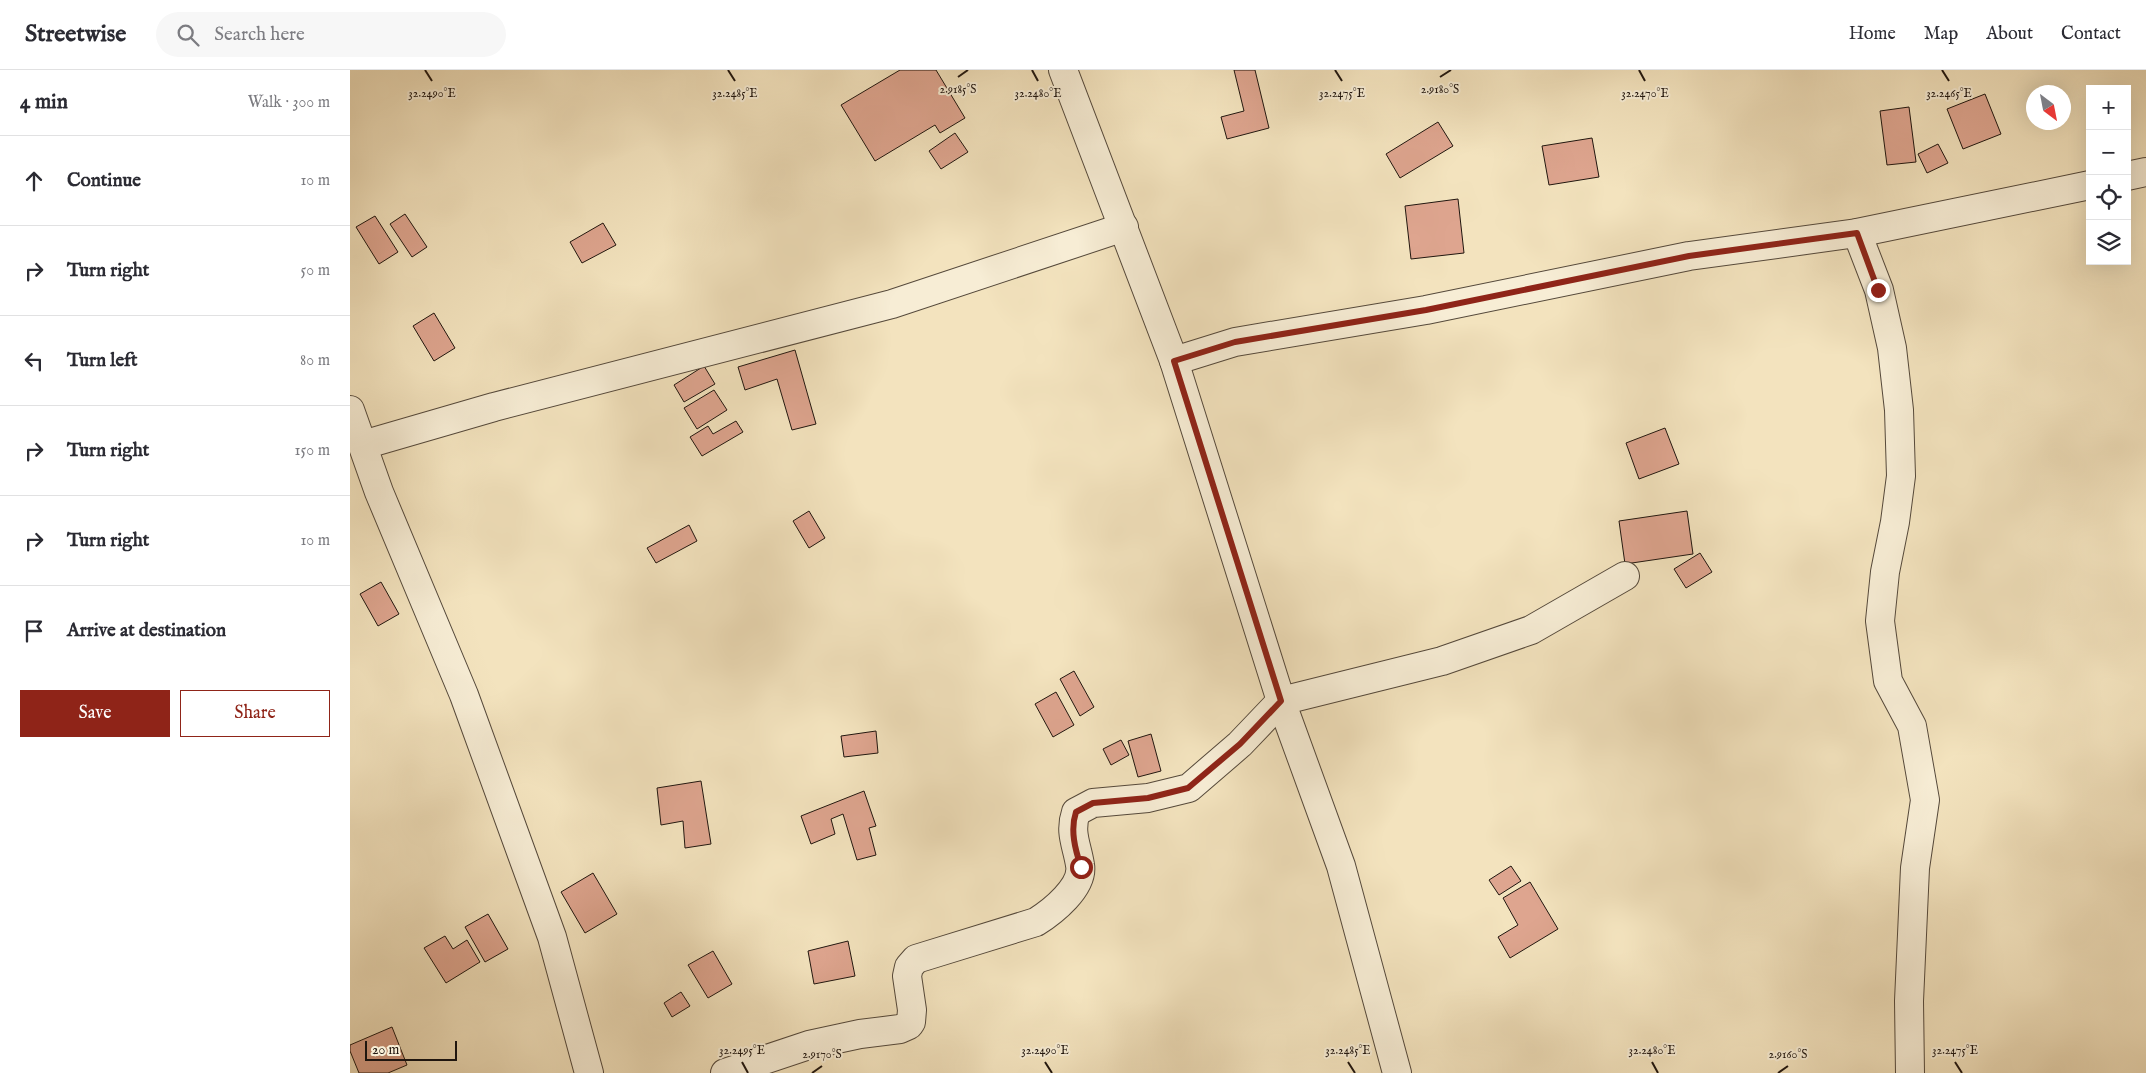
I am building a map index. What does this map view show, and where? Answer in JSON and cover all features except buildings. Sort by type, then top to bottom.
[{"type":"street","points":[[1064,70],[1174,361],[1281,701],[1341,866],[1397,1073]]},
{"type":"street","points":[[2131,175],[2146,172]]},
{"type":"street","points":[[1174,361],[1235,342],[1426,310],[1689,256],[1857,233],[2086,186]]},
{"type":"street","points":[[363,446],[494,408],[892,304],[1124,227]]},
{"type":"street","points":[[1857,233],[1878,290],[1892,348],[1899,410],[1901,476],[1895,522],[1885,572],[1880,621],[1888,681],[1912,726],[1925,800],[1915,868],[1909,1001],[1910,1073]]},
{"type":"street","points":[[350,410],[379,492],[464,695],[552,937],[589,1073]]},
{"type":"street","points":[[725,1073],[809,1045],[881,1030],[900,1029],[909,1025],[912,1010],[907,976],[909,968],[916,959],[1036,922],[1052,911],[1077,882],[1081,867],[1076,852],[1072,824],[1076,812],[1093,803],[1148,798],[1188,788],[1240,744],[1281,701],[1368,681],[1442,661],[1531,630],[1625,576]]},
{"type":"route","points":[[1081,867],[1076,852],[1072,824],[1076,812],[1093,803],[1148,798],[1188,788],[1212,770],[1240,744],[1281,701],[1174,361],[1235,342],[1308,328],[1426,310],[1689,256],[1857,233],[1878,290]]}]
